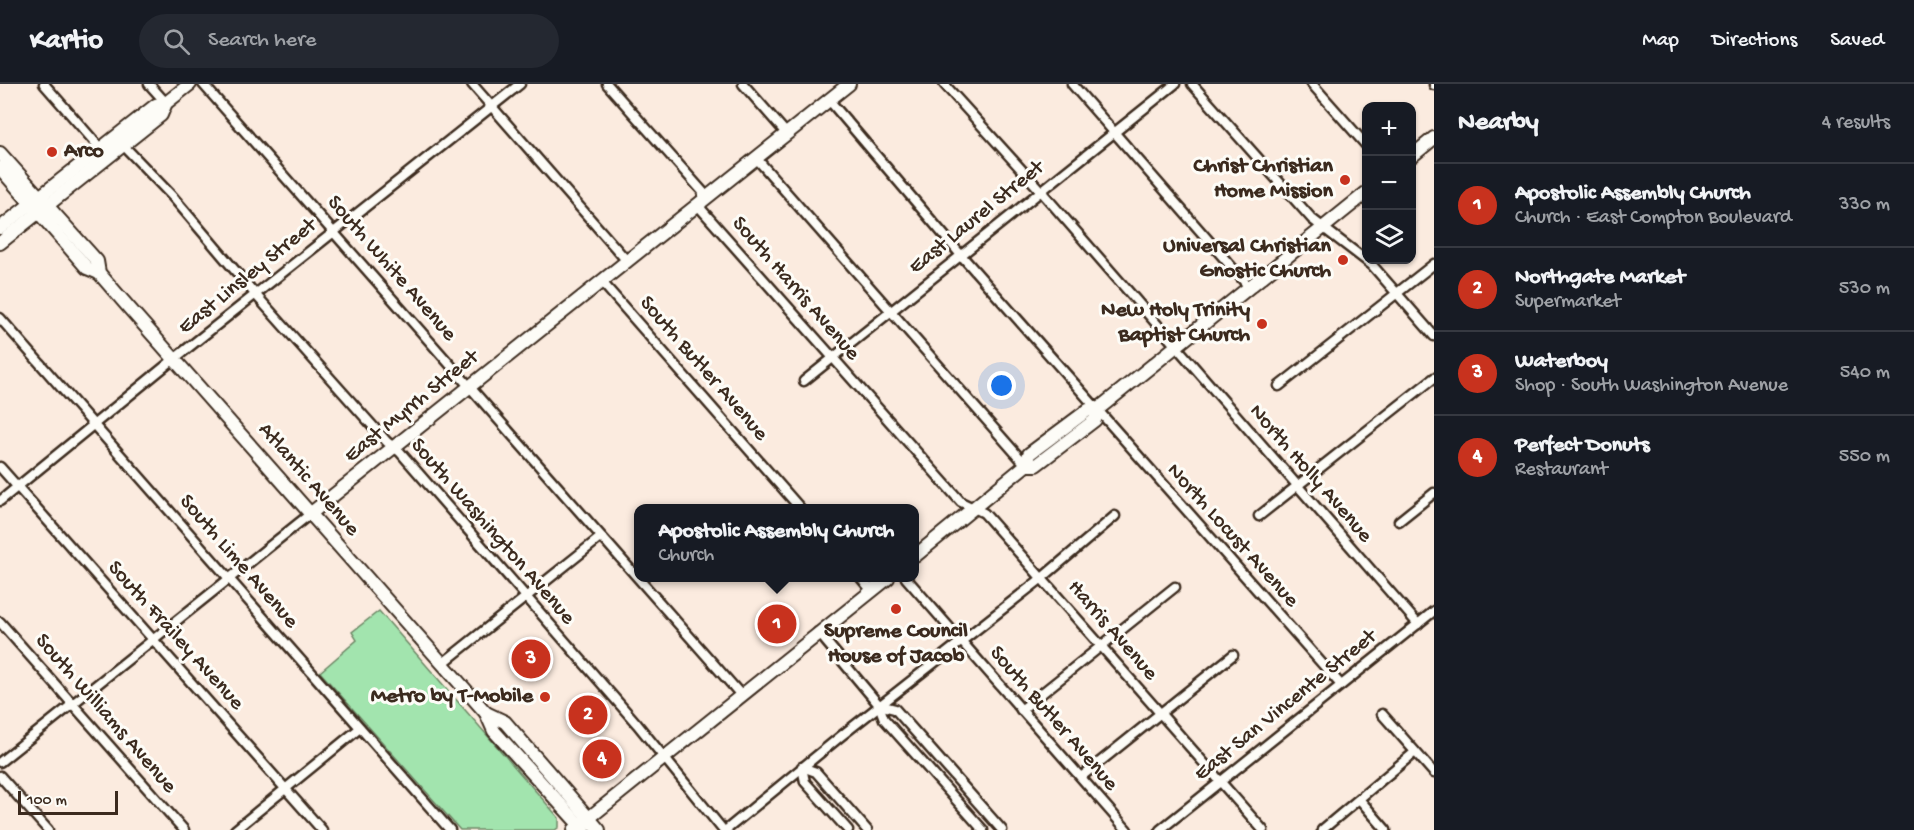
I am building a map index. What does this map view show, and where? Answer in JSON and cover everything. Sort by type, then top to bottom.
[{"type":"main road","points":[[0,243],[100,148],[156,105],[166,103],[190,84]]},
{"type":"main road","name":"East Myrrh Street","points":[[310,514],[849,84]]},
{"type":"main road","points":[[0,228],[39,204],[123,145],[161,115],[166,103]]},
{"type":"main road","points":[[1416,153],[1434,138]]},
{"type":"main road","name":"Atlantic Avenue","points":[[0,153],[39,204]]},
{"type":"main road","name":"Atlantic Avenue","points":[[0,168],[97,261],[99,273],[442,664],[486,713],[505,722],[582,826],[598,830]]},
{"type":"main road","points":[[919,553],[1026,465],[1036,465],[1095,420],[1097,410],[1362,196]]},
{"type":"main road","points":[[582,826],[664,757],[882,582]]},
{"type":"street","points":[[44,84],[100,148]]},
{"type":"street","points":[[149,84],[166,103]]},
{"type":"street","name":"South White Avenue","points":[[203,84],[471,386],[634,574]]},
{"type":"street","points":[[472,84],[627,261]]},
{"type":"street","name":"East Linsley Street","points":[[0,501],[255,294],[520,84]]},
{"type":"street","name":"South Harris Avenue","points":[[607,84],[702,192],[701,209],[960,501],[974,508]]},
{"type":"street","points":[[743,84],[786,134]]},
{"type":"street","name":"North Holly Avenue","points":[[944,84],[1040,190],[1418,624]]},
{"type":"street","points":[[1072,84],[1250,288]]},
{"type":"street","name":"East Laurel Street","points":[[804,381],[1175,84]]},
{"type":"street","points":[[1192,84],[1297,203],[1323,229],[1372,265],[1434,336]]},
{"type":"street","points":[[1312,84],[1362,140]]},
{"type":"street","name":"North Locust Avenue","points":[[829,100],[960,254],[1341,685]]},
{"type":"street","name":"South Washington Avenue","points":[[123,145],[172,196],[255,294],[526,597],[637,724],[725,830]]},
{"type":"street","points":[[757,159],[1026,465]]},
{"type":"street","points":[[1279,386],[1434,264]]},
{"type":"street","name":"South Butler Avenue","points":[[602,281],[797,504]]},
{"type":"street","name":"South Lime Avenue","points":[[0,318],[450,830]]},
{"type":"street","points":[[1259,516],[1434,378]]},
{"type":"street","name":"South Frailey Avenue","points":[[0,466],[322,830]]},
{"type":"street","points":[[1399,521],[1434,494]]},
{"type":"street","name":"Harris Avenue","points":[[974,508],[984,513],[1221,782]]},
{"type":"street","name":"East Myrrh Street","points":[[0,762],[310,514]]},
{"type":"street","points":[[725,830],[879,705],[1042,578],[1115,516]]},
{"type":"street","points":[[442,664],[601,537]]},
{"type":"street","name":"South White Avenue","points":[[641,582],[741,695]]},
{"type":"street","points":[[864,582],[871,590]]},
{"type":"street","name":"South Butler Avenue","points":[[909,582],[1127,830]]},
{"type":"street","points":[[1021,710],[1175,586]]},
{"type":"street","name":"East San Vincente Street","points":[[1160,830],[1434,611]]},
{"type":"street","name":"South Williams Avenue","points":[[0,622],[184,830]]},
{"type":"street","points":[[818,632],[879,705],[884,719],[983,830]]},
{"type":"street","points":[[1081,777],[1233,655]]},
{"type":"street","points":[[879,705],[895,709],[1002,830]]},
{"type":"street","points":[[1382,714],[1434,773]]},
{"type":"street","points":[[235,830],[360,729]]},
{"type":"street","points":[[1323,830],[1415,752]]},
{"type":"street","points":[[802,767],[805,782],[848,830]]},
{"type":"street","points":[[802,767],[816,772],[867,830]]},
{"type":"street","points":[[0,776],[48,830]]},
{"type":"street","points":[[1221,782],[1263,830]]},
{"type":"street","points":[[1360,800],[1386,830]]},
{"type":"green space","points":[[379,611],[559,818],[559,827],[555,830],[460,830],[320,672],[357,640],[352,632]]},
{"type":"place","name":"Arco","points":[[52,152]]},
{"type":"place","name":"Christ Christian Home Mission","points":[[1345,180]]},
{"type":"place","name":"Universal Christian Gnostic Church","points":[[1343,260]]},
{"type":"place","name":"New Holy Trinity Baptist Church","points":[[1262,324]]},
{"type":"place","name":"Supreme Council House of Jacob","points":[[896,609]]},
{"type":"place","name":"Apostolic Assembly Church","points":[[777,624]]},
{"type":"place","name":"Waterboy","points":[[531,659]]},
{"type":"place","name":"Metro by T-Mobile","points":[[545,697]]},
{"type":"place","name":"Northgate Market","points":[[588,715]]},
{"type":"place","name":"Perfect Donuts","points":[[602,759]]}]
